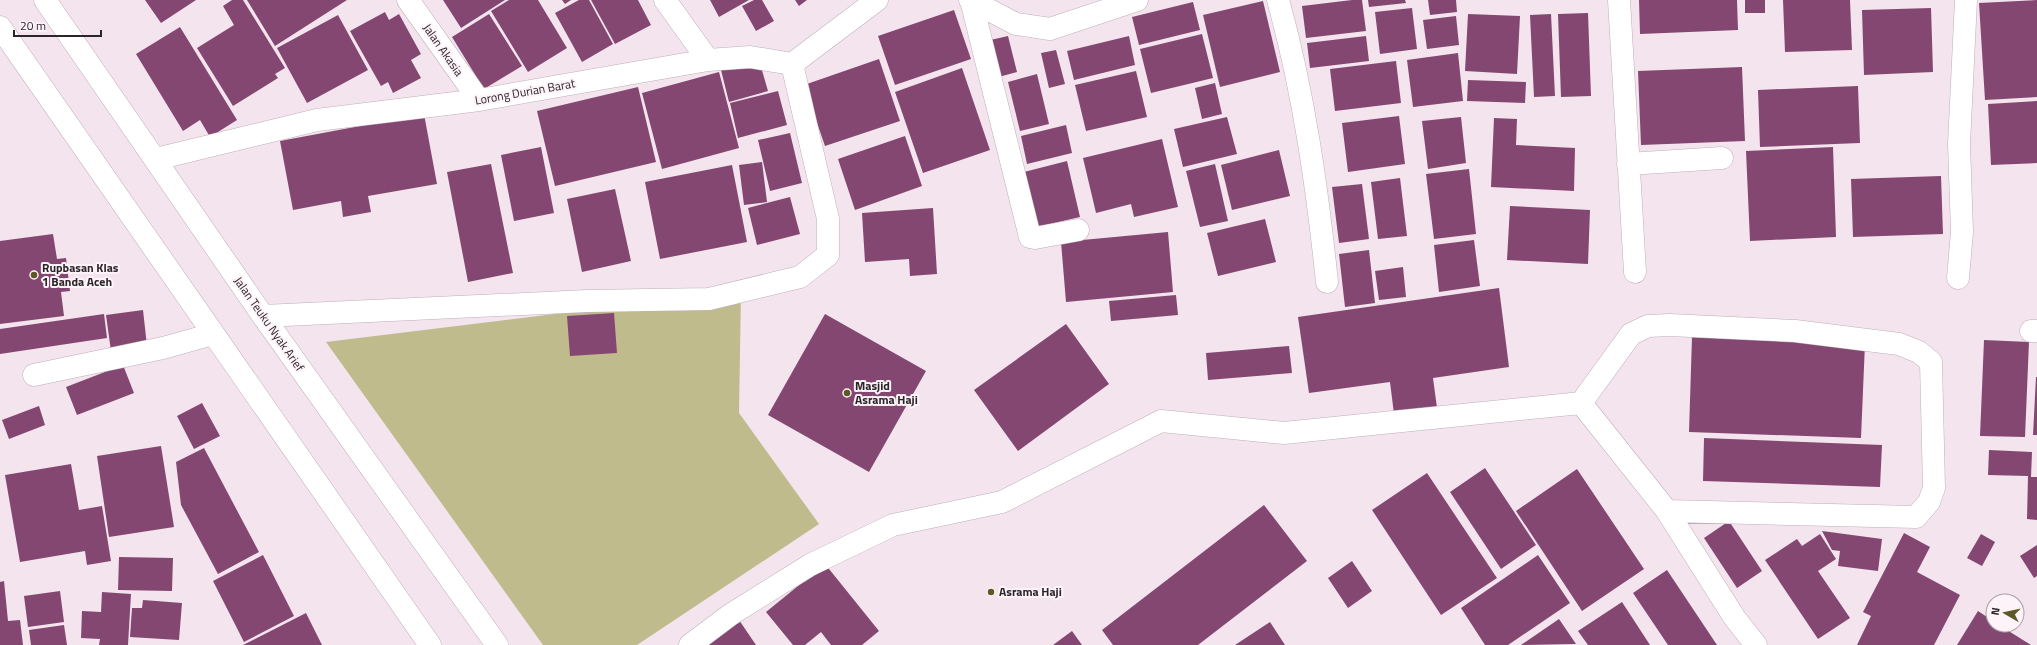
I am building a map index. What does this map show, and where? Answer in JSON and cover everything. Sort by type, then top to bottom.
[{"type":"main road","name":"Jalan Teuku Nyak Arief","points":[[45,0],[263,316],[497,645]]},
{"type":"main road","name":"Jalan Akasia","points":[[408,0],[479,100]]},
{"type":"main road","points":[[665,0],[708,60]]},
{"type":"main road","points":[[263,316],[579,301],[709,299],[800,276],[828,255],[828,219],[792,64],[877,0]]},
{"type":"main road","points":[[971,0],[1016,24],[1050,29],[1137,0]]},
{"type":"main road","points":[[971,0],[1030,237],[1035,238],[1078,230]]},
{"type":"main road","points":[[1278,0],[1290,43],[1309,134],[1318,195],[1327,282]]},
{"type":"main road","points":[[1619,0],[1635,272]]},
{"type":"main road","points":[[1958,278],[1962,232],[1959,144],[1966,0]]},
{"type":"main road","points":[[0,27],[430,645]]},
{"type":"main road","name":"Lorong Durian Barat","points":[[156,159],[317,120],[479,100],[708,60],[750,57],[792,64]]},
{"type":"main road","points":[[1628,164],[1722,158]]},
{"type":"main road","points":[[690,645],[730,615],[810,565],[893,525],[1002,502],[1161,421],[1284,433],[1581,403],[1631,334],[1648,326],[1670,325],[1795,331],[1899,344],[1919,352],[1931,362],[1934,488],[1928,502],[1916,517],[1667,511]]},
{"type":"main road","points":[[34,375],[164,348],[213,334]]},
{"type":"main road","points":[[1581,403],[1667,511],[1734,617],[1756,645]]},
{"type":"shaded area","points":[[741,291],[739,413],[819,524],[637,645],[543,645],[326,342]]},
{"type":"building","points":[[145,0],[196,0],[161,23]]},
{"type":"building","points":[[232,0],[243,0],[285,68],[275,74],[278,78],[233,106],[197,48],[234,25],[223,6]]},
{"type":"building","points":[[247,0],[347,0],[275,46]]},
{"type":"building","points":[[443,0],[505,0],[461,28]]},
{"type":"building","points":[[509,0],[538,0],[567,48],[528,72],[491,11]]},
{"type":"building","points":[[562,0],[571,0],[565,4]]},
{"type":"building","points":[[579,0],[589,0],[613,44],[582,62],[555,13]]},
{"type":"building","points":[[591,0],[638,0],[651,25],[615,44]]},
{"type":"building","points":[[710,0],[749,0],[719,17]]},
{"type":"building","points":[[754,0],[762,0],[774,21],[756,31],[742,6]]},
{"type":"building","points":[[795,0],[807,0],[799,6]]},
{"type":"building","points":[[1362,0],[1366,31],[1306,38],[1302,6]]},
{"type":"building","points":[[1368,0],[1405,0],[1406,3],[1369,7]]},
{"type":"building","points":[[1428,0],[1456,0],[1457,12],[1430,15]]},
{"type":"building","points":[[1639,0],[1737,0],[1738,30],[1640,34]]},
{"type":"building","points":[[1745,0],[1765,0],[1765,13],[1745,13]]},
{"type":"building","points":[[1783,0],[1850,0],[1852,50],[1785,52]]},
{"type":"building","points":[[2037,0],[2037,97],[1985,100],[1979,3]]},
{"type":"building","points":[[1263,1],[1280,72],[1220,87],[1203,15]]},
{"type":"building","points":[[1193,2],[1200,30],[1139,45],[1132,17]]},
{"type":"building","points":[[1412,8],[1417,49],[1380,54],[1375,12]]},
{"type":"building","points":[[1931,8],[1933,72],[1864,75],[1862,10]]},
{"type":"building","points":[[954,10],[971,59],[895,85],[878,36]]},
{"type":"building","points":[[385,12],[389,20],[399,14],[421,54],[411,60],[421,78],[393,93],[388,82],[381,86],[350,31]]},
{"type":"building","points":[[1588,13],[1591,96],[1561,97],[1558,14]]},
{"type":"building","points":[[489,14],[522,66],[484,89],[452,37]]},
{"type":"building","points":[[1468,14],[1520,16],[1517,74],[1465,71]]},
{"type":"building","points":[[1551,14],[1555,96],[1534,97],[1530,15]]},
{"type":"building","points":[[338,15],[368,70],[307,103],[277,48]]},
{"type":"building","points":[[1456,16],[1459,45],[1427,49],[1423,20]]},
{"type":"building","points":[[180,27],[237,120],[210,137],[200,120],[183,131],[136,54]]},
{"type":"building","points":[[1202,34],[1213,78],[1151,93],[1140,49]]},
{"type":"building","points":[[1008,36],[1017,72],[995,78],[986,41]]},
{"type":"building","points":[[1129,36],[1135,65],[1074,80],[1067,51]]},
{"type":"building","points":[[1366,36],[1369,61],[1310,68],[1307,43]]},
{"type":"building","points":[[1056,50],[1065,84],[1049,88],[1041,53]]},
{"type":"building","points":[[1458,53],[1463,101],[1413,107],[1407,60]]},
{"type":"building","points":[[879,59],[900,121],[825,146],[804,85]]},
{"type":"building","points":[[759,60],[768,91],[729,102],[721,70]]},
{"type":"building","points":[[1396,61],[1401,103],[1335,111],[1330,69]]},
{"type":"building","points":[[1742,67],[1745,141],[1641,145],[1638,71]]},
{"type":"building","points":[[962,68],[990,150],[923,173],[895,92]]},
{"type":"building","points":[[1136,71],[1147,117],[1086,131],[1075,85]]},
{"type":"building","points":[[719,72],[739,148],[662,169],[642,93]]},
{"type":"building","points":[[1037,74],[1049,124],[1020,131],[1008,82]]},
{"type":"building","points":[[1468,80],[1526,82],[1525,103],[1467,101]]},
{"type":"building","points":[[1215,83],[1222,114],[1202,119],[1195,88]]},
{"type":"building","points":[[1858,86],[1860,143],[1760,147],[1758,90]]},
{"type":"building","points":[[638,87],[656,162],[555,186],[537,111]]},
{"type":"building","points":[[778,91],[787,125],[738,138],[730,103]]},
{"type":"building","points":[[2037,101],[2037,163],[1991,165],[1988,104]]},
{"type":"building","points":[[424,114],[437,184],[368,196],[371,212],[343,217],[341,201],[293,210],[280,141]]},
{"type":"building","points":[[1399,116],[1405,164],[1348,172],[1342,123]]},
{"type":"building","points":[[1227,117],[1237,154],[1183,167],[1174,129]]},
{"type":"building","points":[[1461,117],[1466,163],[1428,169],[1422,121]]},
{"type":"building","points":[[1494,118],[1517,119],[1516,145],[1575,148],[1574,191],[1491,187]]},
{"type":"building","points":[[1066,125],[1072,153],[1027,164],[1021,136]]},
{"type":"building","points":[[790,133],[802,183],[770,191],[758,140]]},
{"type":"building","points":[[905,136],[922,186],[855,210],[838,159]]},
{"type":"building","points":[[1162,139],[1178,207],[1134,217],[1131,204],[1096,213],[1083,158]]},
{"type":"building","points":[[541,147],[554,213],[514,221],[501,155]]},
{"type":"building","points":[[1833,147],[1836,237],[1750,241],[1746,151]]},
{"type":"building","points":[[1279,150],[1290,196],[1232,210],[1221,165]]},
{"type":"building","points":[[1067,161],[1080,217],[1037,227],[1024,172]]},
{"type":"building","points":[[762,162],[767,202],[744,205],[739,165]]},
{"type":"building","points":[[491,164],[513,273],[468,282],[447,172]]},
{"type":"building","points":[[1215,164],[1228,221],[1200,227],[1186,171]]},
{"type":"building","points":[[732,165],[747,242],[660,259],[645,182]]},
{"type":"building","points":[[1469,169],[1476,234],[1434,239],[1426,174]]},
{"type":"building","points":[[1941,176],[1943,234],[1853,237],[1851,179]]},
{"type":"building","points":[[1400,178],[1407,236],[1378,239],[1371,182]]},
{"type":"building","points":[[1362,184],[1369,239],[1339,243],[1332,187]]},
{"type":"building","points":[[615,189],[631,261],[582,272],[567,199]]},
{"type":"building","points":[[790,197],[800,234],[757,245],[748,208]]},
{"type":"building","points":[[1510,206],[1590,210],[1588,264],[1507,260]]},
{"type":"building","points":[[933,208],[937,274],[910,276],[909,259],[865,262],[862,213]]},
{"type":"building","points":[[1265,219],[1276,262],[1218,276],[1207,233]]},
{"type":"building","points":[[1168,232],[1173,292],[1066,302],[1061,242]]},
{"type":"building","name":"Rupbasan Klas 1 Banda Aceh","points":[[53,234],[57,259],[66,258],[70,291],[61,292],[64,316],[0,324],[0,241]]},
{"type":"building","points":[[1474,240],[1480,286],[1439,292],[1434,245]]},
{"type":"building","points":[[1369,250],[1375,303],[1345,307],[1339,254]]},
{"type":"building","points":[[1403,267],[1406,297],[1379,300],[1375,271]]},
{"type":"building","points":[[1499,288],[1509,367],[1433,378],[1437,408],[1394,414],[1390,382],[1309,393],[1298,317]]},
{"type":"building","points":[[1176,295],[1178,315],[1111,321],[1109,301]]},
{"type":"building","points":[[143,310],[147,346],[111,351],[106,315]]},
{"type":"building","points":[[614,313],[617,353],[570,356],[567,316]]},
{"type":"building","points":[[104,314],[107,338],[0,354],[0,329]]},
{"type":"building","name":"Masjid Asrama Haji","points":[[825,314],[926,371],[869,472],[768,415]]},
{"type":"building","points":[[1066,324],[1109,384],[1018,451],[974,390]]},
{"type":"building","points":[[1692,337],[1865,343],[1861,438],[1689,432]]},
{"type":"building","points":[[1984,340],[2029,342],[2025,437],[1980,436]]},
{"type":"building","points":[[1289,346],[1292,373],[1208,380],[1206,353]]},
{"type":"building","points":[[123,365],[134,393],[77,415],[66,387]]},
{"type":"building","points":[[2036,377],[2037,435],[2033,435]]},
{"type":"building","points":[[202,403],[220,436],[194,449],[177,416]]},
{"type":"building","points":[[39,406],[45,425],[9,439],[2,420]]},
{"type":"building","points":[[1704,438],[1882,445],[1880,487],[1703,481]]},
{"type":"building","points":[[161,446],[174,527],[109,537],[97,456]]},
{"type":"building","points":[[204,448],[259,552],[218,574],[181,505],[176,462]]},
{"type":"building","points":[[1989,450],[2032,452],[2031,477],[2037,477],[2037,520],[2027,519],[2028,476],[1988,475]]},
{"type":"building","points":[[71,464],[79,510],[102,506],[111,561],[87,565],[85,551],[20,562],[5,475]]},
{"type":"building","points":[[1485,468],[1536,545],[1501,569],[1450,492]]},
{"type":"building","points":[[1577,469],[1644,569],[1582,611],[1516,511]]},
{"type":"building","points":[[1427,473],[1497,578],[1441,615],[1372,510]]},
{"type":"building","points":[[1264,505],[1307,561],[1198,645],[1113,645],[1102,630]]},
{"type":"building","points":[[1729,521],[1762,571],[1737,588],[1704,538]]},
{"type":"building","points":[[1822,531],[1882,539],[1878,571],[1838,566],[1840,551],[1832,550]]},
{"type":"building","points":[[1904,533],[1930,547],[1917,572],[1960,595],[1934,645],[1857,645],[1871,616],[1863,612]]},
{"type":"building","points":[[1820,534],[1836,559],[1818,571],[1850,618],[1818,639],[1765,560],[1797,539],[1802,546]]},
{"type":"building","points":[[1981,534],[1995,542],[1982,566],[1967,558]]},
{"type":"building","points":[[2037,545],[2037,576],[2034,578],[2020,556]]},
{"type":"building","points":[[263,555],[294,616],[244,642],[213,581]]},
{"type":"building","points":[[1538,555],[1570,603],[1508,645],[1485,645],[1461,608]]},
{"type":"building","points":[[119,557],[173,558],[172,591],[118,590]]},
{"type":"building","points":[[1352,561],[1372,591],[1348,608],[1328,578]]},
{"type":"building","points":[[825,564],[879,631],[862,645],[831,645],[821,632],[805,645],[793,645],[766,612]]},
{"type":"building","points":[[1667,570],[1717,645],[1668,645],[1633,593]]},
{"type":"building","points":[[4,581],[8,621],[20,620],[23,645],[0,645],[0,582]]},
{"type":"building","points":[[60,591],[64,622],[28,627],[24,596]]},
{"type":"building","points":[[102,592],[131,594],[128,645],[99,645],[100,639],[81,638],[82,611],[101,612]]},
{"type":"building","points":[[143,600],[182,603],[179,640],[130,637],[132,608],[142,608]]},
{"type":"building","points":[[1622,602],[1650,645],[1588,645],[1578,631]]},
{"type":"building","points":[[1978,611],[1985,616],[1985,633],[2012,633],[2031,645],[1957,645]]},
{"type":"building","points":[[306,613],[322,645],[243,645]]},
{"type":"building","points":[[737,617],[756,645],[703,645]]},
{"type":"building","points":[[1559,619],[1576,644],[1521,645]]},
{"type":"building","points":[[1270,622],[1285,645],[1235,645]]},
{"type":"building","points":[[64,625],[67,645],[31,645],[29,630]]},
{"type":"building","name":"Asrama Haji","points":[[1072,631],[1082,645],[1053,645]]},
{"type":"place","name":"Rupbasan Klas 1 Banda Aceh","points":[[34,275]]},
{"type":"place","name":"Masjid Asrama Haji","points":[[847,393]]},
{"type":"place","name":"Asrama Haji","points":[[991,592]]}]
